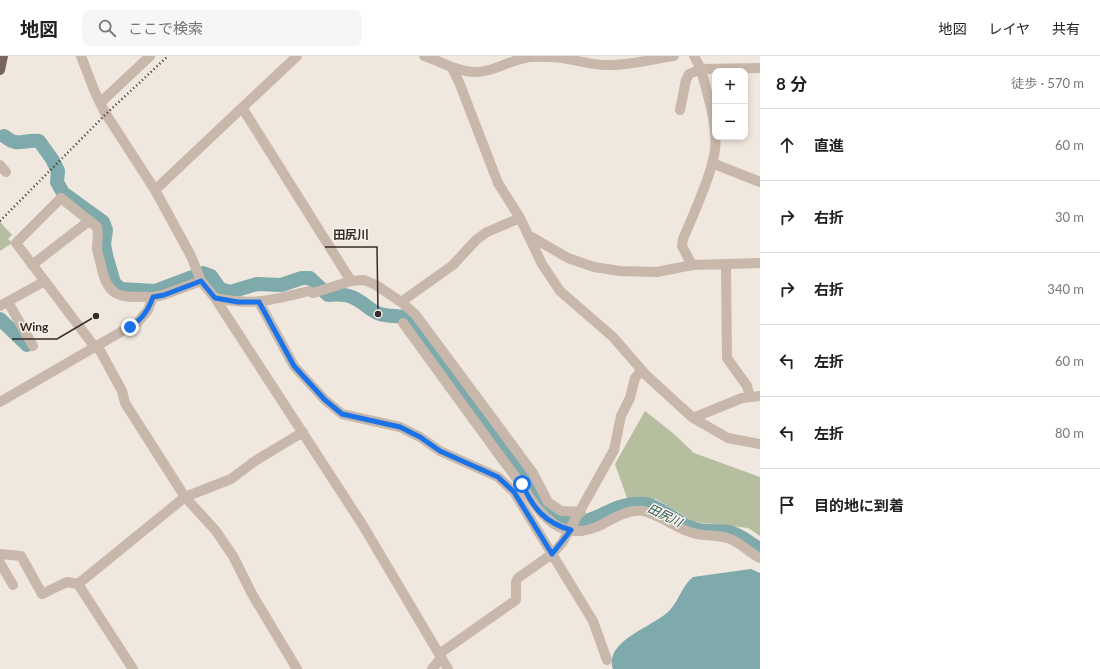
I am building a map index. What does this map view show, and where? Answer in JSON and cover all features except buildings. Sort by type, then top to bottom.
[{"type":"main road","points":[[0,70],[3,56]]},
{"type":"street","points":[[100,103],[150,56]]},
{"type":"street","points":[[155,190],[297,56]]},
{"type":"street","points":[[424,56],[452,68],[473,72],[485,71],[526,57],[558,57],[587,64],[610,66],[638,59],[674,56]]},
{"type":"street","points":[[692,265],[682,246],[683,239],[712,163],[715,149],[715,130],[701,69],[694,56]]},
{"type":"street","points":[[82,57],[100,103],[155,190],[196,268],[200,280],[215,298],[362,524],[448,669]]},
{"type":"street","points":[[452,68],[459,82],[498,183],[530,236],[542,264],[560,291],[613,337],[641,371],[693,418],[715,432],[728,438],[760,444]]},
{"type":"street","points":[[680,110],[686,80],[689,74],[701,69],[760,68]]},
{"type":"street","points":[[242,109],[352,281]]},
{"type":"street","points":[[712,163],[760,182]]},
{"type":"street","points":[[200,280],[164,295],[153,297],[125,296],[116,294],[110,290],[106,283],[98,252],[97,227],[61,198],[16,243],[95,345],[122,391],[125,403],[184,497],[216,530],[234,556],[252,594],[297,669]]},
{"type":"street","points":[[401,302],[453,265],[476,240],[487,232],[520,218]]},
{"type":"street","points":[[32,265],[90,221]]},
{"type":"street","points":[[530,236],[568,258],[594,267],[620,271],[657,272],[692,265],[760,263]]},
{"type":"street","points":[[726,264],[727,358],[746,386],[755,396]]},
{"type":"street","points":[[215,298],[238,302],[259,302],[309,291],[313,293],[352,281],[364,280],[370,283],[401,302],[415,314],[526,463],[548,502],[561,511],[581,512]]},
{"type":"street","points":[[33,346],[4,304],[45,281]]},
{"type":"street","points":[[0,402],[95,345],[138,322],[148,310],[153,297]]},
{"type":"street","points":[[259,302],[294,366],[325,400],[342,414],[409,430],[440,451],[498,477],[514,492],[593,621],[607,660]]},
{"type":"street","points":[[404,323],[505,463],[522,484],[538,510],[548,521],[571,530],[584,530],[598,526],[622,514],[644,511],[694,533],[729,538],[760,558]]},
{"type":"street","points":[[432,669],[440,656],[516,600],[516,582],[518,578],[552,554],[571,530],[614,450],[621,416],[630,398],[635,378],[641,371]]},
{"type":"street","points":[[693,418],[742,398],[755,396]]},
{"type":"street","points":[[78,584],[184,497],[231,479],[255,461],[303,432]]},
{"type":"street","points":[[0,554],[22,556],[42,594],[67,582],[78,584],[132,669]]},
{"type":"street","points":[[0,563],[12,585]]},
{"type":"green space","points":[[0,222],[12,235],[8,239],[12,243],[0,251]]},
{"type":"green space","points":[[645,411],[674,434],[694,453],[760,477],[760,536],[748,528],[695,522],[656,499],[627,498],[615,464]]},
{"type":"water","points":[[751,569],[760,573],[760,669],[613,669],[612,659],[616,650],[632,635],[670,610],[693,577]]},
{"type":"waterway","name":"田尻川","points":[[4,136],[14,142],[39,141],[52,159],[58,171],[57,182],[63,193],[103,222],[106,230],[104,244],[106,255],[114,283],[121,289],[155,291],[203,273],[211,276],[220,289],[230,292],[257,284],[281,285],[302,278],[310,278],[328,295],[350,296],[380,314],[411,319],[482,416],[542,508],[558,518],[571,522],[583,522],[616,508],[644,504],[655,507],[696,530],[724,531],[733,533],[760,549]]},
{"type":"waterway","points":[[0,319],[27,345]]},
{"type":"railway","points":[[0,221],[106,114],[168,56]]},
{"type":"place","name":"田尻川","points":[[378,314]]},
{"type":"place","name":"Wing","points":[[96,316]]},
{"type":"route","points":[[130,327],[138,322],[148,310],[153,297],[164,295],[201,281],[215,298],[238,302],[259,302],[294,366],[325,400],[342,414],[409,430],[440,451],[498,477],[514,492],[552,554],[571,530],[548,521],[526,494],[522,484]]}]
